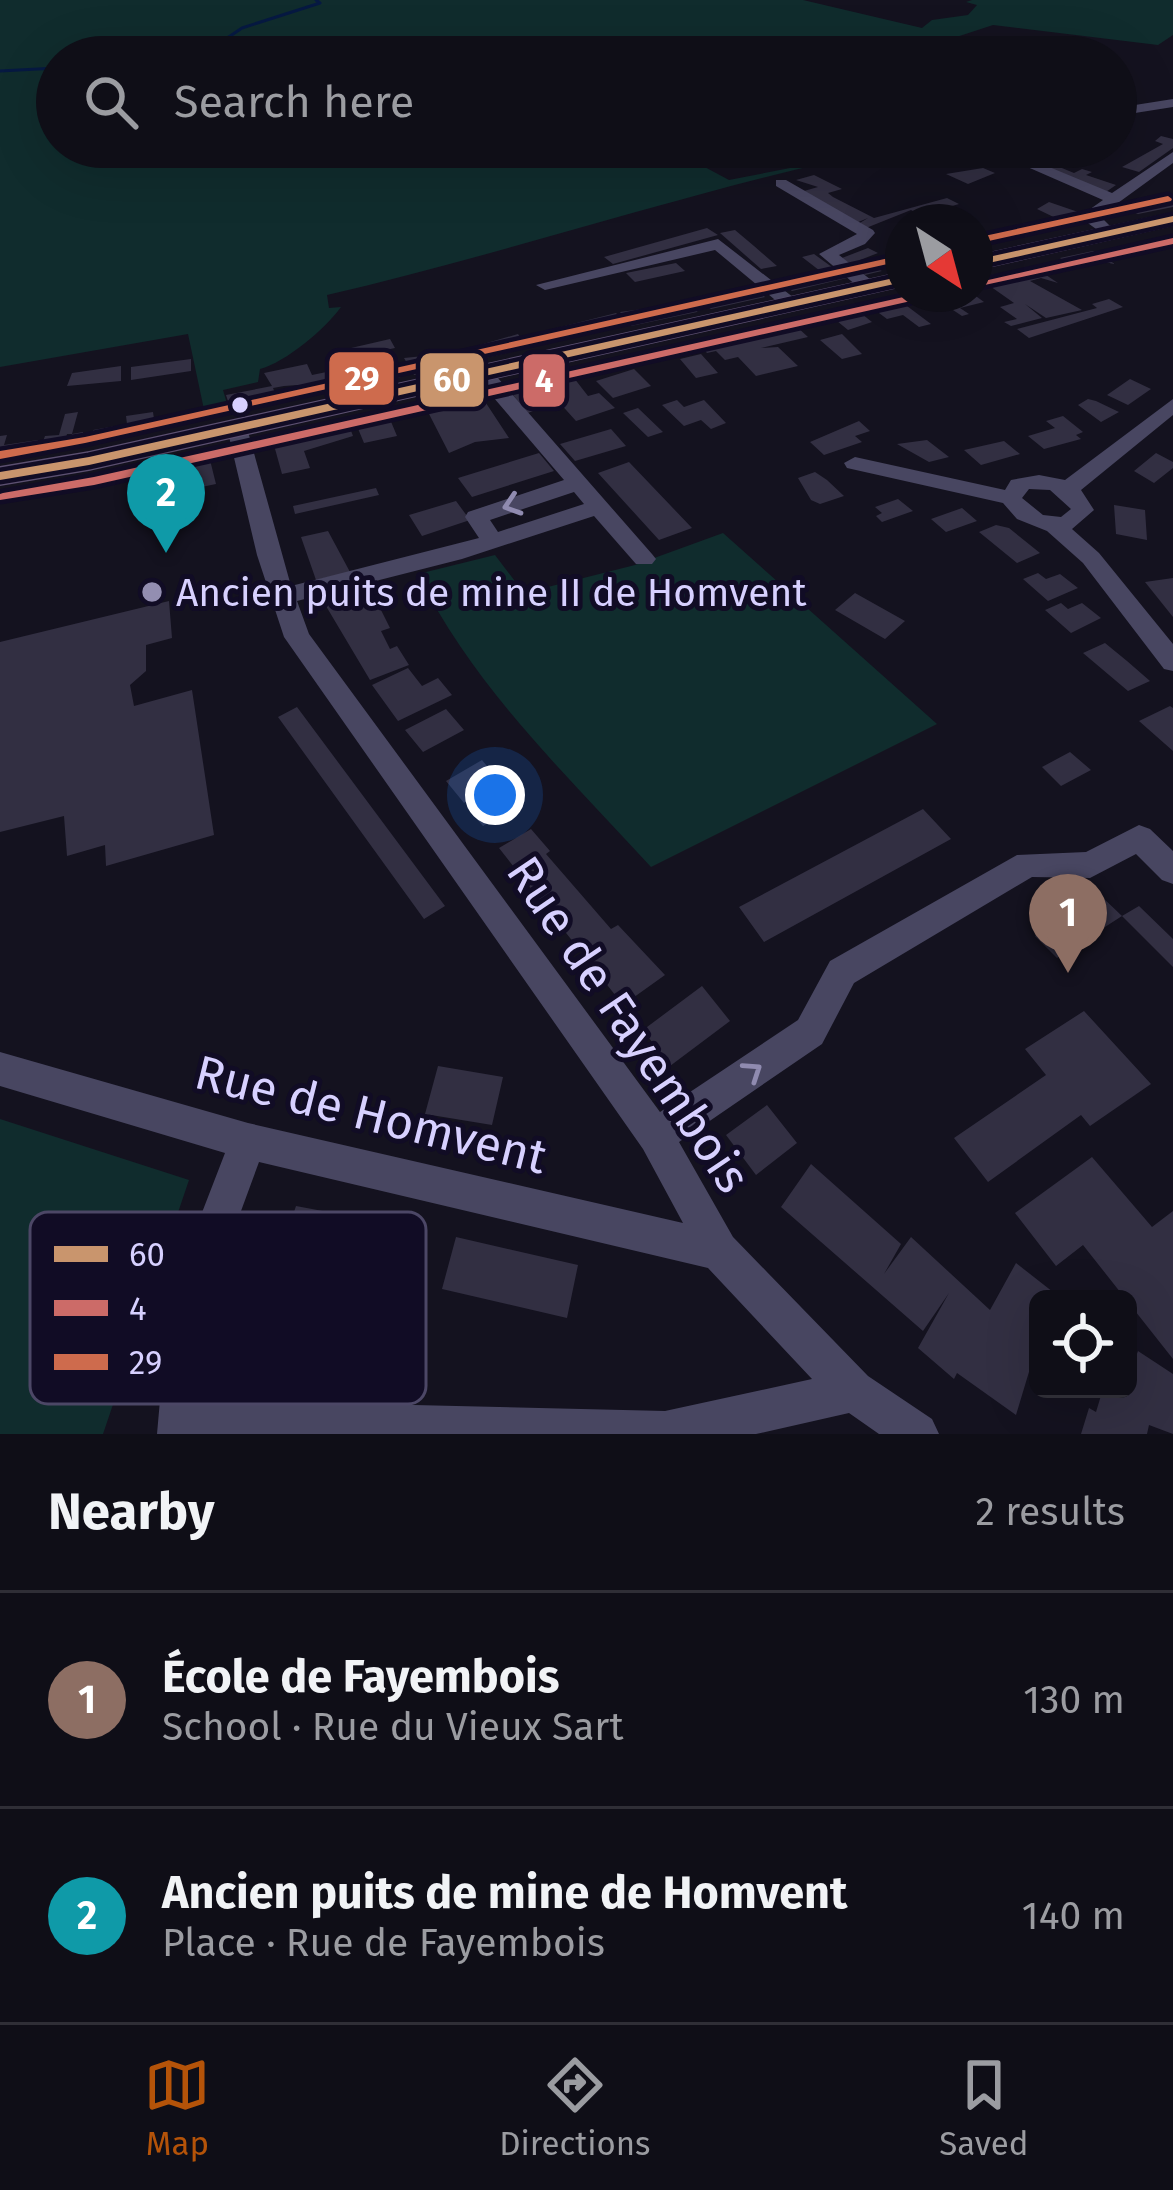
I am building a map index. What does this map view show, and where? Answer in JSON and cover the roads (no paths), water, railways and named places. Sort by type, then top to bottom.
[{"type":"main road","points":[[993,259],[1173,219]]},
{"type":"main road","points":[[0,476],[885,283]]},
{"type":"street","points":[[1137,109],[1173,103]]},
{"type":"street","points":[[1110,234],[1091,218],[1173,155]]},
{"type":"street","points":[[1039,168],[1113,199]]},
{"type":"street","points":[[781,183],[867,232],[859,241],[827,254],[869,287]]},
{"type":"street","points":[[545,285],[718,244],[791,305]]},
{"type":"street","points":[[483,373],[644,559]]},
{"type":"street","points":[[1068,489],[1173,405]]},
{"type":"street","name":"Rue de Fayembois","points":[[237,428],[297,637],[656,1136],[719,1251],[853,1391],[917,1434]]},
{"type":"street","points":[[855,463],[1011,498],[1024,515],[1052,524],[1091,558],[1173,662]]},
{"type":"street","points":[[1011,498],[1013,490],[1030,482],[1068,489],[1082,503],[1081,517],[1052,524]]},
{"type":"street","points":[[494,542],[476,517],[578,483]]},
{"type":"street","points":[[283,596],[494,542],[599,507]]},
{"type":"street","points":[[656,1136],[810,1032],[842,972],[1028,863],[1090,865],[1139,838],[1173,871]]},
{"type":"street","name":"Rue de Homvent","points":[[0,1069],[248,1141],[719,1251]]},
{"type":"street","points":[[221,1212],[248,1141]]},
{"type":"street","points":[[180,1427],[665,1433],[853,1391]]},
{"type":"waterway","points":[[230,36],[320,3],[316,0]]},
{"type":"waterway","points":[[0,71],[36,69]]},
{"type":"place","name":"Ancien puits de mine de Homvent","points":[[166,553]]},
{"type":"place","name":"Ancien puits de mine II de Homvent","points":[[152,592]]},
{"type":"place","name":"École de Fayembois","points":[[1068,973]]}]
